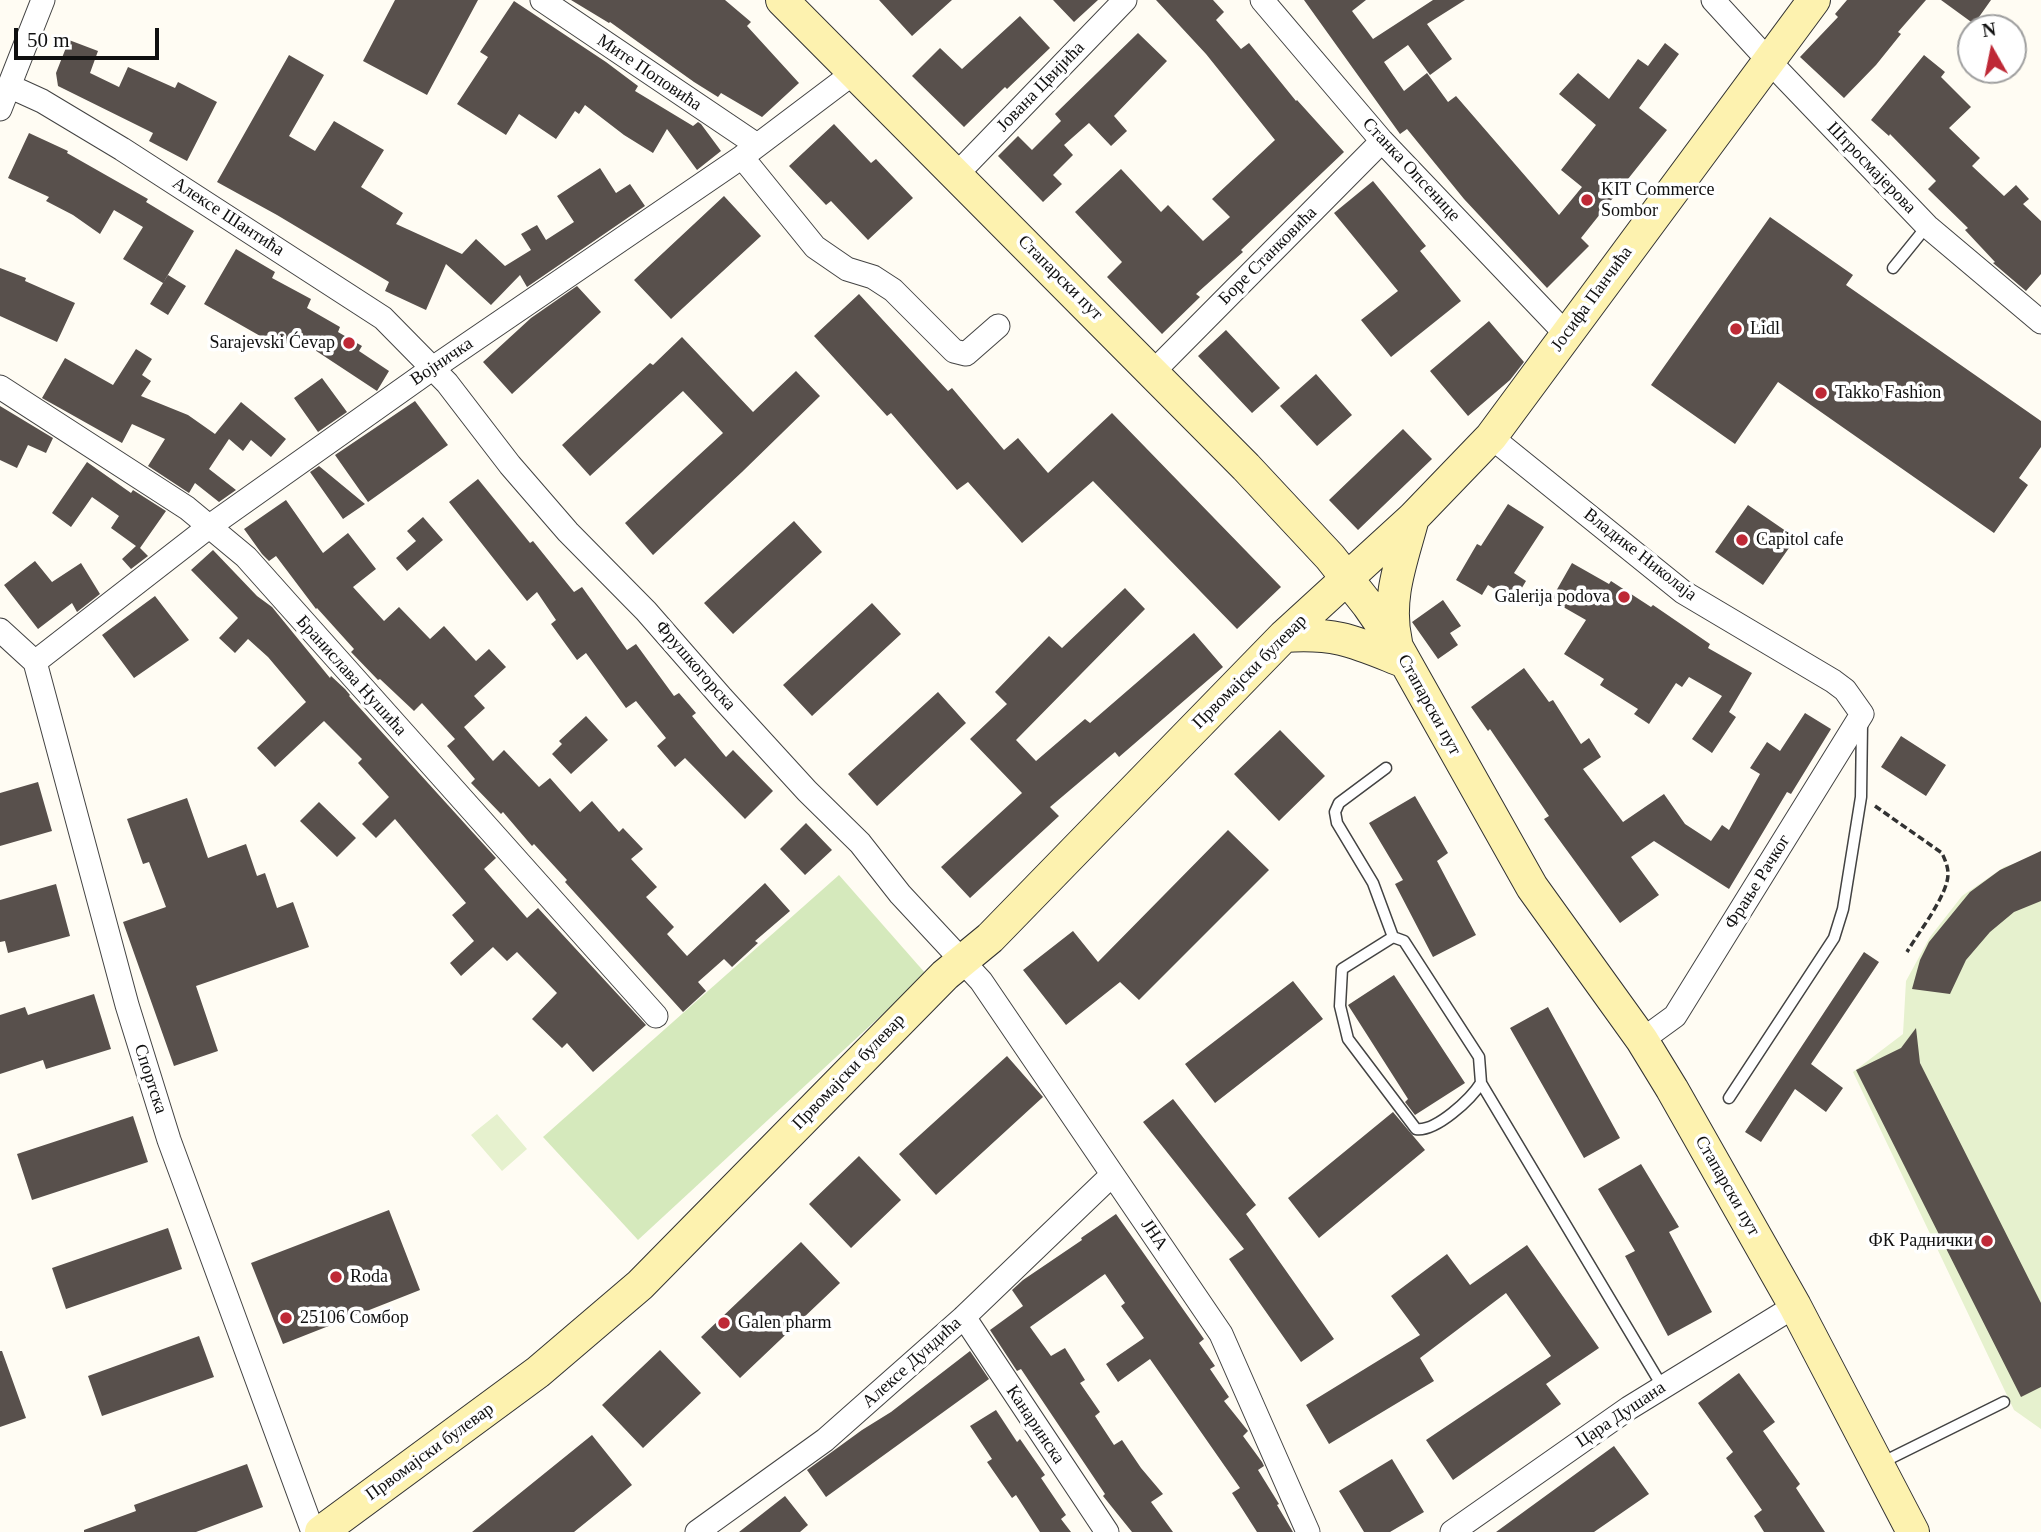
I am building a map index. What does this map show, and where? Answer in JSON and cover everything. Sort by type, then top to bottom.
[{"type":"main road","name":"Стапарски пут","points":[[782,0],[856,71],[1256,477],[1348,577],[1401,654],[1532,887],[1642,1040],[1795,1306],[1913,1532]]},
{"type":"main road","name":"Јосифа Панчића","points":[[1348,577],[1412,518],[1491,437],[1814,0]]},
{"type":"main road","points":[[1401,654],[1391,619],[1392,600],[1412,518]]},
{"type":"main road","name":"Првомајски булевар","points":[[321,1532],[538,1372],[640,1285],[962,960],[999,928],[1284,636],[1348,577]]},
{"type":"main road","points":[[1284,636],[1313,634],[1346,638],[1401,654]]},
{"type":"street","points":[[0,109],[43,0]]},
{"type":"street","name":"Мите Поповића","points":[[542,0],[749,151],[815,247],[847,269],[873,277],[893,290],[954,351],[966,354],[998,326]]},
{"type":"street","name":"Јована Цвијића","points":[[957,174],[1125,0]]},
{"type":"street","name":"Станка Опсенице","points":[[1262,0],[1382,141],[1566,334]]},
{"type":"street","name":"Штросмајерова","points":[[1713,0],[1927,226],[2041,322]]},
{"type":"street","name":"Војничка","points":[[35,662],[210,526],[433,368],[749,151],[856,71]]},
{"type":"street","name":"Алексе Шантића","points":[[9,86],[42,101],[122,149],[348,293],[383,318],[433,368]]},
{"type":"street","name":"Боре Станковића","points":[[1153,372],[1382,141]]},
{"type":"street","name":"Фрушкогорска","points":[[433,368],[509,465],[568,531],[646,611],[807,791],[860,843],[900,894],[962,960]]},
{"type":"street","name":"Бранислава Нушића","points":[[0,387],[147,481],[210,526],[246,557],[656,1016]]},
{"type":"street","name":"Владике Николаја","points":[[1491,437],[1683,592],[1833,681],[1845,690],[1862,714]]},
{"type":"street","points":[[0,630],[35,662]]},
{"type":"street","name":"Спортска","points":[[35,662],[127,1005],[169,1140],[313,1532]]},
{"type":"street","name":"Фрање Рачког","points":[[1642,1040],[1675,1016],[1862,714]]},
{"type":"street","name":"ЈНА","points":[[962,960],[981,981],[1221,1334],[1308,1532]]},
{"type":"street","name":"Алексе Дундића","points":[[699,1531],[825,1440],[964,1317],[1112,1175]]},
{"type":"street","name":"Цара Душана","points":[[1452,1532],[1662,1386],[1795,1306]]},
{"type":"street","name":"Канаринска","points":[[964,1317],[1107,1532]]},
{"type":"lane","points":[[1892,268],[1927,226]]},
{"type":"lane","points":[[1729,1098],[1834,939],[1843,909],[1861,797],[1862,714]]},
{"type":"lane","points":[[1386,768],[1339,803],[1335,813],[1337,823],[1373,883],[1393,937],[1404,941],[1479,1057],[1481,1083],[1662,1386]]},
{"type":"lane","points":[[1393,937],[1342,969],[1340,1006],[1348,1040],[1416,1129],[1434,1127],[1475,1093],[1481,1083]]},
{"type":"lane","points":[[1879,1464],[2004,1402]]},
{"type":"path","points":[[1861,797],[1942,853],[1946,863],[1948,876],[1944,890],[1907,952]]},
{"type":"green space","name":"ФК Раднички","points":[[2041,855],[2041,1429],[2014,1410],[1853,1072],[1903,1034],[1906,981],[1930,937],[1962,896],[2004,867]]},
{"type":"green space","points":[[839,875],[926,974],[638,1240],[543,1137]]},
{"type":"green space","points":[[497,1114],[527,1149],[502,1171],[471,1135]]},
{"type":"building","points":[[395,0],[478,0],[427,95],[363,61]]},
{"type":"building","points":[[571,0],[725,0],[751,22],[747,26],[799,83],[762,117],[721,93],[718,97],[610,22]]},
{"type":"building","points":[[879,0],[952,0],[912,36]]},
{"type":"building","points":[[1053,0],[1098,0],[1074,22]]},
{"type":"building","points":[[1156,0],[1213,0],[1224,12],[1216,20],[1241,49],[1249,43],[1296,101],[1344,152],[1241,250],[1243,252],[1196,294],[1200,297],[1162,334],[1107,277],[1122,262],[1075,212],[1121,169],[1161,212],[1168,205],[1203,241],[1230,217],[1212,199],[1275,140],[1206,54]]},
{"type":"building","points":[[1304,0],[1366,0],[1352,11],[1373,39],[1433,0],[1465,0],[1427,24],[1452,59],[1430,75],[1408,45],[1384,62],[1404,91],[1427,73],[1448,102],[1456,96],[1559,215],[1582,187],[1561,170],[1596,125],[1559,94],[1578,73],[1609,99],[1638,59],[1648,66],[1665,43],[1679,54],[1639,108],[1667,130],[1581,238],[1589,246],[1547,288],[1464,199],[1407,129],[1400,134]]},
{"type":"building","points":[[1847,0],[1926,0],[1898,32],[1901,34],[1876,65],[1844,98],[1800,57],[1838,17],[1835,14]]},
{"type":"building","points":[[1941,0],[1991,0],[1981,14],[1960,14]]},
{"type":"building","points":[[514,1],[606,62],[638,86],[635,91],[693,126],[698,122],[701,124],[721,151],[697,170],[667,129],[653,153],[585,105],[579,114],[575,111],[556,139],[519,114],[506,135],[457,104],[488,57],[480,52]]},
{"type":"building","points":[[1020,16],[1050,48],[964,127],[912,76],[940,48],[962,69]]},
{"type":"building","points":[[1138,33],[1167,61],[1114,116],[1127,131],[1111,146],[1089,123],[1064,145],[1073,155],[1053,175],[1062,184],[1043,202],[998,156],[1018,136],[1032,150],[1061,121],[1055,114]]},
{"type":"building","points":[[69,40],[98,51],[90,73],[119,87],[128,67],[175,88],[178,82],[217,102],[187,161],[149,141],[153,133],[58,86],[56,73]]},
{"type":"building","points":[[289,55],[324,75],[289,136],[315,151],[334,121],[384,150],[361,187],[403,213],[396,224],[462,254],[476,239],[505,266],[531,250],[521,234],[537,225],[546,240],[574,222],[557,196],[600,168],[616,193],[630,184],[645,206],[527,287],[520,275],[491,305],[446,264],[426,310],[385,291],[389,282],[217,182]]},
{"type":"building","points":[[1924,55],[1945,72],[1941,77],[1971,107],[1949,128],[1980,158],[1972,166],[2004,196],[2016,185],[2029,199],[2023,204],[2041,221],[2041,274],[2026,291],[1993,263],[1995,262],[1965,230],[1968,228],[1928,189],[1936,181],[1890,134],[1889,136],[1871,120]]},
{"type":"building","points":[[834,124],[871,163],[876,159],[913,198],[868,240],[831,201],[826,205],[789,166]]},
{"type":"building","points":[[29,133],[68,151],[67,153],[148,199],[146,202],[194,231],[163,283],[123,259],[143,227],[114,210],[100,234],[73,215],[46,201],[49,197],[8,178]]},
{"type":"building","points":[[1373,181],[1426,246],[1420,251],[1461,301],[1391,357],[1361,320],[1398,291],[1334,213]]},
{"type":"building","points":[[724,196],[761,236],[671,319],[634,280]]},
{"type":"building","points":[[1770,217],[1853,275],[1846,285],[2041,421],[2041,447],[2019,478],[2028,485],[1994,533],[1778,382],[1735,444],[1651,385]]},
{"type":"building","points":[[236,249],[275,272],[272,278],[311,299],[307,308],[340,327],[338,332],[362,346],[359,351],[389,371],[377,391],[289,333],[291,335],[283,349],[204,304]]},
{"type":"building","points":[[0,268],[75,303],[57,342],[0,316]]},
{"type":"building","points":[[168,275],[186,286],[168,315],[150,304]]},
{"type":"building","points":[[577,286],[601,312],[512,394],[483,362],[531,318]]},
{"type":"building","points":[[859,294],[948,391],[952,388],[1004,450],[1018,438],[1048,473],[1112,413],[1281,587],[1237,629],[1093,481],[1022,543],[968,482],[957,490],[891,413],[887,416],[814,336]]},
{"type":"building","points":[[1489,321],[1524,362],[1510,380],[1468,416],[1430,371]]},
{"type":"building","points":[[1226,330],[1280,388],[1252,413],[1198,356]]},
{"type":"building","points":[[682,337],[753,412],[796,371],[820,396],[653,555],[625,523],[723,433],[683,391],[590,476],[562,445]]},
{"type":"building","points":[[136,349],[152,359],[142,375],[151,381],[141,396],[188,415],[215,434],[241,402],[286,439],[271,457],[251,440],[243,451],[229,439],[209,469],[236,490],[219,502],[195,483],[189,493],[148,466],[165,439],[132,424],[122,443],[42,398],[65,358],[113,385]]},
{"type":"building","points":[[1316,374],[1352,415],[1317,446],[1280,406]]},
{"type":"building","points":[[322,378],[347,412],[318,432],[294,398]]},
{"type":"building","points":[[415,401],[448,445],[368,502],[335,455]]},
{"type":"building","points":[[0,406],[53,438],[46,453],[28,445],[17,468],[0,460]]},
{"type":"building","points":[[1403,429],[1432,459],[1358,530],[1329,500]]},
{"type":"building","points":[[87,462],[131,493],[133,490],[166,511],[140,548],[148,556],[131,569],[122,559],[136,546],[111,528],[119,516],[92,497],[71,527],[52,513]]},
{"type":"building","points":[[319,466],[365,504],[343,519],[310,472]]},
{"type":"building","points":[[478,479],[574,592],[582,587],[627,650],[636,644],[674,696],[679,693],[696,713],[692,716],[726,757],[733,750],[773,791],[745,819],[685,758],[675,767],[657,746],[666,738],[636,701],[626,708],[586,653],[577,660],[551,624],[556,620],[537,592],[527,601],[449,502]]},
{"type":"building","points":[[286,500],[323,553],[348,533],[376,569],[353,587],[384,621],[399,607],[430,639],[444,626],[476,661],[489,649],[506,667],[474,696],[485,708],[464,727],[493,761],[504,750],[539,787],[550,778],[580,812],[592,801],[619,832],[623,828],[643,849],[631,859],[657,887],[646,897],[674,927],[667,934],[687,956],[765,883],[790,911],[755,941],[758,943],[732,967],[724,959],[698,982],[706,991],[683,1012],[534,844],[532,846],[503,812],[501,814],[471,783],[475,779],[447,746],[455,739],[422,703],[414,711],[378,680],[351,652],[354,649],[316,609],[276,556],[269,561],[262,554],[244,529]]},
{"type":"building","points":[[1508,504],[1544,527],[1514,573],[1526,581],[1514,601],[1488,585],[1482,595],[1456,580],[1477,544],[1481,546]]},
{"type":"building","points":[[1748,505],[1796,538],[1763,585],[1715,552]]},
{"type":"building","points":[[423,517],[443,540],[407,571],[396,558],[416,541],[407,531]]},
{"type":"building","points":[[794,521],[822,552],[733,634],[704,603]]},
{"type":"building","points":[[213,550],[257,596],[272,607],[330,678],[331,676],[345,689],[496,858],[484,869],[527,918],[538,908],[646,1025],[593,1072],[567,1043],[562,1048],[532,1019],[557,993],[517,952],[507,961],[493,947],[461,976],[450,963],[474,941],[452,915],[466,903],[395,819],[376,838],[362,824],[389,797],[358,763],[362,759],[324,721],[275,767],[257,748],[306,702],[268,657],[248,639],[235,653],[219,638],[238,618],[191,570]]},
{"type":"building","points":[[35,561],[52,582],[81,563],[100,594],[77,612],[72,603],[38,629],[4,585]]},
{"type":"building","points":[[1572,563],[1609,584],[1611,581],[1651,607],[1653,605],[1710,644],[1708,648],[1752,673],[1729,712],[1736,717],[1712,753],[1692,739],[1722,696],[1689,677],[1682,687],[1676,683],[1649,724],[1634,714],[1638,709],[1600,685],[1604,679],[1564,654],[1586,620],[1551,600]]},
{"type":"building","points":[[1125,588],[1145,609],[1016,740],[1036,761],[1085,719],[1090,723],[1194,633],[1223,667],[1119,757],[1115,752],[1050,807],[1059,816],[970,898],[941,867],[1022,793],[970,739],[1007,704],[995,692],[1049,636],[1062,648]]},
{"type":"building","points":[[155,596],[189,640],[134,678],[102,635]]},
{"type":"building","points":[[1443,600],[1461,626],[1450,633],[1458,645],[1438,659],[1412,622]]},
{"type":"building","points":[[872,603],[901,634],[812,716],[783,685]]},
{"type":"building","points":[[1524,668],[1549,702],[1553,700],[1581,744],[1589,738],[1601,757],[1583,769],[1623,822],[1664,794],[1685,824],[1711,841],[1722,825],[1729,830],[1760,774],[1750,768],[1767,742],[1780,751],[1805,713],[1831,729],[1791,794],[1787,792],[1729,889],[1654,841],[1631,857],[1659,895],[1620,923],[1544,819],[1549,816],[1490,729],[1488,731],[1471,707]]},
{"type":"building","points":[[938,692],[966,723],[877,806],[848,774]]},
{"type":"building","points":[[586,716],[608,740],[571,774],[552,754],[562,744],[559,741]]},
{"type":"building","points":[[1280,730],[1325,776],[1279,821],[1234,774]]},
{"type":"building","points":[[1901,736],[1946,765],[1926,796],[1881,767]]},
{"type":"building","points":[[38,782],[52,831],[0,846],[0,793]]},
{"type":"building","points":[[1415,796],[1448,853],[1437,861],[1476,935],[1433,957],[1395,884],[1403,880],[1369,823]]},
{"type":"building","points":[[187,798],[208,858],[246,844],[257,876],[265,873],[277,908],[293,902],[309,947],[196,986],[218,1051],[174,1066],[123,922],[166,907],[149,862],[143,864],[127,819]]},
{"type":"building","points":[[319,802],[356,838],[337,857],[300,821]]},
{"type":"building","points":[[806,823],[832,850],[805,875],[780,849]]},
{"type":"building","points":[[1228,830],[1269,870],[1139,1000],[1120,982],[1066,1025],[1023,970],[1073,931],[1098,962]]},
{"type":"building","points":[[2041,851],[2041,901],[2014,912],[1990,932],[1966,960],[1950,994],[1912,989],[1920,960],[1929,942],[1970,892],[2000,870]]},
{"type":"building","points":[[56,884],[70,936],[8,953],[5,941],[0,942],[0,900]]},
{"type":"building","points":[[1864,952],[1879,962],[1811,1064],[1843,1088],[1826,1112],[1795,1089],[1761,1142],[1745,1132]]},
{"type":"building","points":[[1394,975],[1465,1083],[1415,1115],[1405,1102],[1408,1099],[1348,1005]]},
{"type":"building","points":[[1293,981],[1323,1019],[1215,1103],[1185,1064]]},
{"type":"building","points":[[94,994],[111,1049],[46,1069],[43,1060],[0,1074],[0,1015],[25,1007],[28,1015]]},
{"type":"building","points":[[1548,1007],[1620,1138],[1584,1158],[1510,1028]]},
{"type":"building","points":[[1916,1028],[1920,1063],[2041,1303],[2041,1387],[2021,1397],[1856,1070],[1901,1048]]},
{"type":"building","points":[[1007,1056],[1043,1097],[936,1195],[899,1154]]},
{"type":"building","points":[[1173,1099],[1256,1205],[1246,1214],[1334,1339],[1301,1362],[1229,1259],[1244,1249],[1143,1122]]},
{"type":"building","points":[[1393,1112],[1425,1150],[1319,1238],[1288,1198]]},
{"type":"building","points":[[133,1116],[148,1162],[32,1200],[17,1154]]},
{"type":"building","points":[[859,1156],[901,1200],[851,1248],[809,1204]]},
{"type":"building","points":[[1641,1164],[1679,1227],[1669,1232],[1712,1312],[1668,1336],[1625,1256],[1635,1251],[1598,1189]]},
{"type":"building","name":"Roda","points":[[389,1210],[420,1290],[283,1344],[251,1263]]},
{"type":"building","points":[[1116,1214],[1204,1339],[1199,1343],[1215,1366],[1210,1369],[1229,1397],[1224,1401],[1248,1431],[1243,1436],[1264,1466],[1258,1470],[1293,1532],[1257,1532],[1232,1493],[1240,1488],[1150,1359],[1118,1382],[1106,1364],[1144,1338],[1121,1306],[1125,1303],[1105,1274],[1030,1327],[1051,1356],[1065,1348],[1085,1380],[1080,1383],[1100,1412],[1095,1416],[1114,1445],[1122,1440],[1163,1494],[1151,1502],[1173,1532],[1132,1532],[1103,1496],[1105,1494],[1021,1369],[1017,1371],[990,1330],[1023,1306],[1012,1290]]},
{"type":"building","points":[[168,1228],[182,1269],[66,1309],[52,1268]]},
{"type":"building","points":[[801,1242],[840,1283],[740,1378],[701,1337]]},
{"type":"building","points":[[1527,1245],[1599,1348],[1546,1384],[1561,1404],[1453,1480],[1426,1440],[1551,1356],[1506,1293],[1420,1358],[1434,1381],[1329,1444],[1306,1405],[1420,1335],[1391,1296],[1447,1254],[1470,1285]]},
{"type":"building","points":[[199,1336],[214,1377],[102,1416],[88,1376]]},
{"type":"building","points":[[660,1350],[701,1393],[643,1448],[602,1405]]},
{"type":"building","points":[[0,1351],[26,1418],[0,1427]]},
{"type":"building","points":[[970,1351],[989,1379],[826,1497],[807,1470],[891,1412]]},
{"type":"building","points":[[1739,1373],[1775,1422],[1763,1431],[1800,1484],[1796,1488],[1825,1532],[1764,1532],[1754,1516],[1762,1510],[1726,1458],[1733,1452],[1698,1403]]},
{"type":"building","points":[[996,1410],[1017,1442],[1020,1439],[1045,1475],[1041,1478],[1066,1515],[1061,1519],[1071,1532],[1040,1532],[1016,1495],[1012,1498],[987,1462],[992,1459],[970,1426]]},
{"type":"building","points":[[592,1435],[632,1485],[574,1532],[472,1532]]},
{"type":"building","points":[[1614,1446],[1649,1494],[1594,1532],[1496,1532]]},
{"type":"building","points":[[1392,1459],[1424,1512],[1390,1532],[1364,1532],[1339,1491]]},
{"type":"building","points":[[247,1464],[263,1507],[196,1532],[84,1532],[136,1511],[134,1505]]},
{"type":"building","points":[[785,1496],[808,1525],[800,1532],[739,1532]]},
{"type":"place","name":"KIT Commerce Sombor","points":[[1587,200]]},
{"type":"place","name":"Lidl","points":[[1736,329]]},
{"type":"place","name":"Sarajevski Ćevap","points":[[349,343]]},
{"type":"place","name":"Takko Fashion","points":[[1821,393]]},
{"type":"place","name":"Capitol cafe","points":[[1742,540]]},
{"type":"place","name":"Galerija podova","points":[[1624,597]]},
{"type":"place","name":"ФК Раднички","points":[[1987,1241]]},
{"type":"place","name":"Roda","points":[[336,1277]]},
{"type":"place","name":"25106 Сомбор","points":[[286,1318]]},
{"type":"place","name":"Galen pharm","points":[[724,1323]]}]
